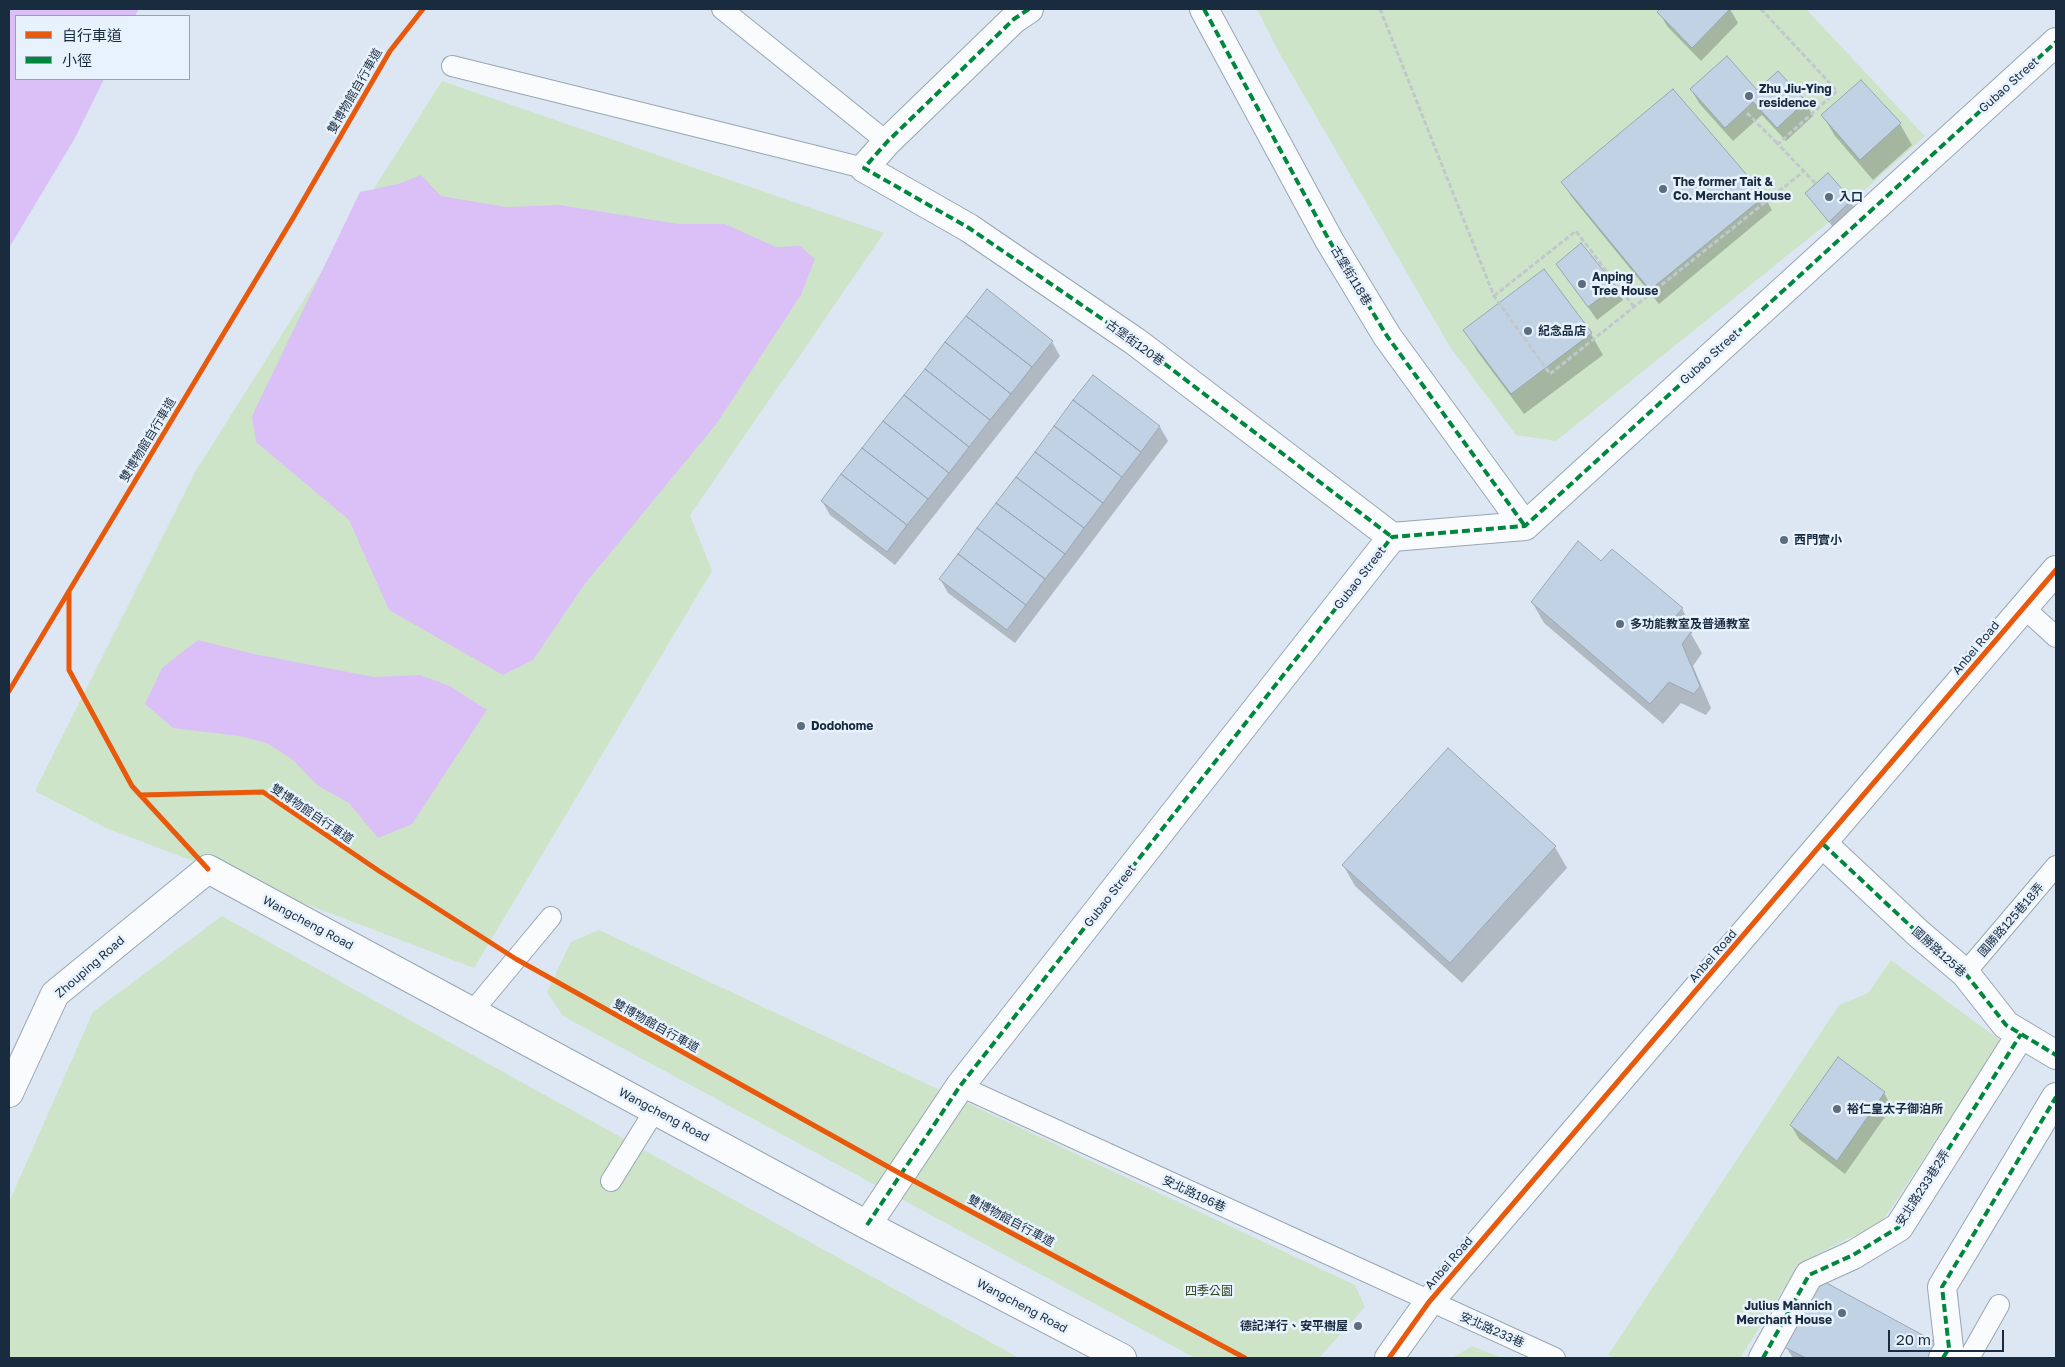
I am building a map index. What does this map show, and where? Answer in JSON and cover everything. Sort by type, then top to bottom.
[{"type":"street","name":"古堡街118巷","points":[[1204,9],[1329,240],[1387,336],[1525,526]]},
{"type":"street","points":[[864,168],[887,142],[1016,12]]},
{"type":"street","name":"Gubao Street","points":[[867,1225],[960,1086],[1392,537],[1525,526],[2056,42]]},
{"type":"street","name":"古堡街120巷","points":[[864,168],[969,228],[1136,342],[1392,537]]},
{"type":"street","name":"Anbei Road","points":[[1389,1358],[1428,1302],[1823,844],[2056,570]]},
{"type":"street","name":"國勝路125巷","points":[[1823,844],[1919,934],[1965,973],[2006,1025],[2056,1055]]},
{"type":"street","name":"Wangcheng Road","points":[[208,869],[867,1225],[1122,1358]]},
{"type":"street","name":"Zhouping Road","points":[[9,1093],[55,994],[208,869]]},
{"type":"street","name":"安北路233巷2弄","points":[[1764,1358],[1809,1275],[1853,1255],[1899,1227],[2022,1034]]},
{"type":"street","points":[[1943,1358],[1949,1348],[1942,1287],[2056,1098]]},
{"type":"lane","points":[[722,9],[887,142]]},
{"type":"lane","points":[[452,66],[864,168]]},
{"type":"lane","points":[[2023,607],[2056,637]]},
{"type":"lane","name":"國勝路125巷18弄","points":[[1965,973],[2056,866]]},
{"type":"lane","points":[[472,1012],[552,917]]},
{"type":"lane","name":"安北路196巷","points":[[960,1086],[1428,1302]]},
{"type":"lane","points":[[611,1181],[654,1110]]},
{"type":"lane","name":"安北路233巷","points":[[1428,1302],[1554,1358]]},
{"type":"lane","points":[[1969,1358],[2000,1305]]},
{"type":"path","points":[[1380,9],[1494,296],[1550,374],[1803,172]]},
{"type":"path","points":[[1761,9],[1837,91],[1778,144]]},
{"type":"path","points":[[1747,113],[1816,184]]},
{"type":"path","points":[[1494,296],[1576,231],[1634,307]]},
{"type":"green space","name":"Anping Tree House","points":[[1257,9],[1806,9],[1925,136],[1829,222],[1556,441],[1516,435],[1450,347],[1277,49]]},
{"type":"green space","points":[[442,81],[884,233],[690,515],[712,571],[474,968],[106,828],[35,791],[195,472]]},
{"type":"green space","points":[[222,916],[1019,1358],[9,1358],[9,1202],[93,1012]]},
{"type":"green space","name":"四季公園","points":[[599,930],[1355,1285],[1365,1307],[1319,1358],[1195,1358],[563,1016],[547,992],[571,942]]},
{"type":"green space","points":[[1891,960],[2001,1041],[1876,1231],[1851,1237],[1800,1263],[1740,1358],[1615,1358],[1608,1355],[1839,1005],[1868,993]]},
{"type":"green space","points":[[1472,1346],[1502,1358],[1452,1358]]},
{"type":"shaded area","points":[[9,9],[139,9],[136,15],[15,15],[15,80],[104,80],[75,138],[9,248]]},
{"type":"shaded area","points":[[421,175],[441,196],[506,207],[560,205],[678,224],[725,224],[776,247],[800,246],[815,259],[801,295],[717,423],[584,585],[533,660],[503,675],[389,610],[349,520],[256,442],[252,416],[360,192],[398,184]]},
{"type":"shaded area","points":[[198,640],[254,654],[374,677],[420,675],[450,686],[487,710],[412,824],[378,838],[349,803],[317,785],[293,760],[267,743],[239,736],[173,728],[145,704],[162,668]]},
{"type":"building","points":[[1660,9],[1730,9],[1692,48],[1657,12]]},
{"type":"building","name":"Zhu Jiu-Ying residence","points":[[1727,56],[1757,90],[1778,71],[1806,101],[1777,128],[1753,102],[1725,128],[1690,89]]},
{"type":"building","points":[[1861,80],[1901,123],[1860,160],[1821,115]]},
{"type":"building","name":"The former Tait & Co. Merchant House","points":[[1673,89],[1765,196],[1650,290],[1561,182]]},
{"type":"building","name":"入口","points":[[1828,173],[1852,200],[1829,222],[1805,193]]},
{"type":"building","points":[[1581,243],[1616,286],[1588,307],[1556,264]]},
{"type":"building","name":"紀念品店","points":[[1544,269],[1592,333],[1511,394],[1463,330]]},
{"type":"building","points":[[987,289],[1053,341],[1032,367],[966,316]]},
{"type":"building","points":[[966,316],[1032,367],[1011,394],[945,342]]},
{"type":"building","points":[[945,342],[1011,394],[990,420],[925,369]]},
{"type":"building","points":[[925,369],[990,420],[969,447],[904,395]]},
{"type":"building","points":[[1093,375],[1160,426],[1141,452],[1073,400]]},
{"type":"building","points":[[904,395],[969,447],[949,473],[883,421]]},
{"type":"building","points":[[1073,400],[1141,452],[1122,477],[1054,426]]},
{"type":"building","points":[[883,421],[949,473],[928,499],[862,448]]},
{"type":"building","points":[[1054,426],[1122,477],[1103,503],[1035,452]]},
{"type":"building","points":[[862,448],[928,499],[907,525],[841,474]]},
{"type":"building","points":[[1035,452],[1103,503],[1084,528],[1016,477]]},
{"type":"building","points":[[841,474],[907,525],[887,552],[821,501]]},
{"type":"building","points":[[1016,477],[1084,528],[1065,554],[996,503]]},
{"type":"building","points":[[996,503],[1065,554],[1045,579],[977,528]]},
{"type":"building","points":[[977,528],[1045,579],[1026,605],[958,554]]},
{"type":"building","name":"多功能教室及普通教室","points":[[1578,541],[1601,561],[1612,549],[1683,608],[1675,617],[1691,632],[1682,644],[1700,686],[1694,694],[1669,682],[1650,704],[1531,602]]},
{"type":"building","points":[[958,554],[1026,605],[1007,630],[939,579]]},
{"type":"building","points":[[1448,748],[1556,846],[1450,963],[1342,865]]},
{"type":"building","name":"裕仁皇太子御泊所","points":[[1838,1057],[1885,1092],[1837,1161],[1790,1125]]},
{"type":"building","name":"Julius Mannich Merchant House","points":[[1821,1280],[1943,1346],[1936,1358],[1806,1358],[1784,1347]]},
{"type":"marked path","points":[[1029,9],[1014,19],[887,142],[864,168],[969,228],[1136,342],[1392,537]]},
{"type":"marked path","points":[[1204,9],[1329,240],[1387,336],[1525,526]]},
{"type":"marked path","points":[[867,1225],[960,1086],[1392,537],[1525,526],[2056,42]]},
{"type":"marked path","points":[[1823,844],[1919,934],[1965,973],[2006,1025],[2056,1055]]},
{"type":"marked path","points":[[1763,1358],[1809,1275],[1853,1255],[1899,1227],[2021,1034]]},
{"type":"marked path","points":[[1943,1358],[1949,1348],[1942,1287],[2056,1097]]},
{"type":"cycle path","name":"雙博物館自行車道","points":[[9,691],[293,218],[390,51],[423,9]]},
{"type":"cycle path","points":[[1389,1358],[1429,1302],[2056,570]]},
{"type":"cycle path","points":[[69,591],[69,670],[132,786],[208,869]]},
{"type":"cycle path","name":"雙博物館自行車道","points":[[140,795],[263,792],[379,871],[516,959],[901,1174],[1245,1358]]},
{"type":"place","name":"Zhu Jiu-Ying residence","points":[[1749,96]]},
{"type":"place","name":"The former Tait & Co. Merchant House","points":[[1663,189]]},
{"type":"place","name":"入口","points":[[1829,197]]},
{"type":"place","name":"Anping Tree House","points":[[1582,284]]},
{"type":"place","name":"紀念品店","points":[[1528,331]]},
{"type":"place","name":"西門實小","points":[[1784,540]]},
{"type":"place","name":"多功能教室及普通教室","points":[[1620,624]]},
{"type":"place","name":"Dodohome","points":[[801,726]]},
{"type":"place","name":"裕仁皇太子御泊所","points":[[1837,1109]]},
{"type":"place","name":"Julius Mannich Merchant House","points":[[1842,1313]]},
{"type":"place","name":"德記洋行、安平樹屋","points":[[1358,1326]]}]
